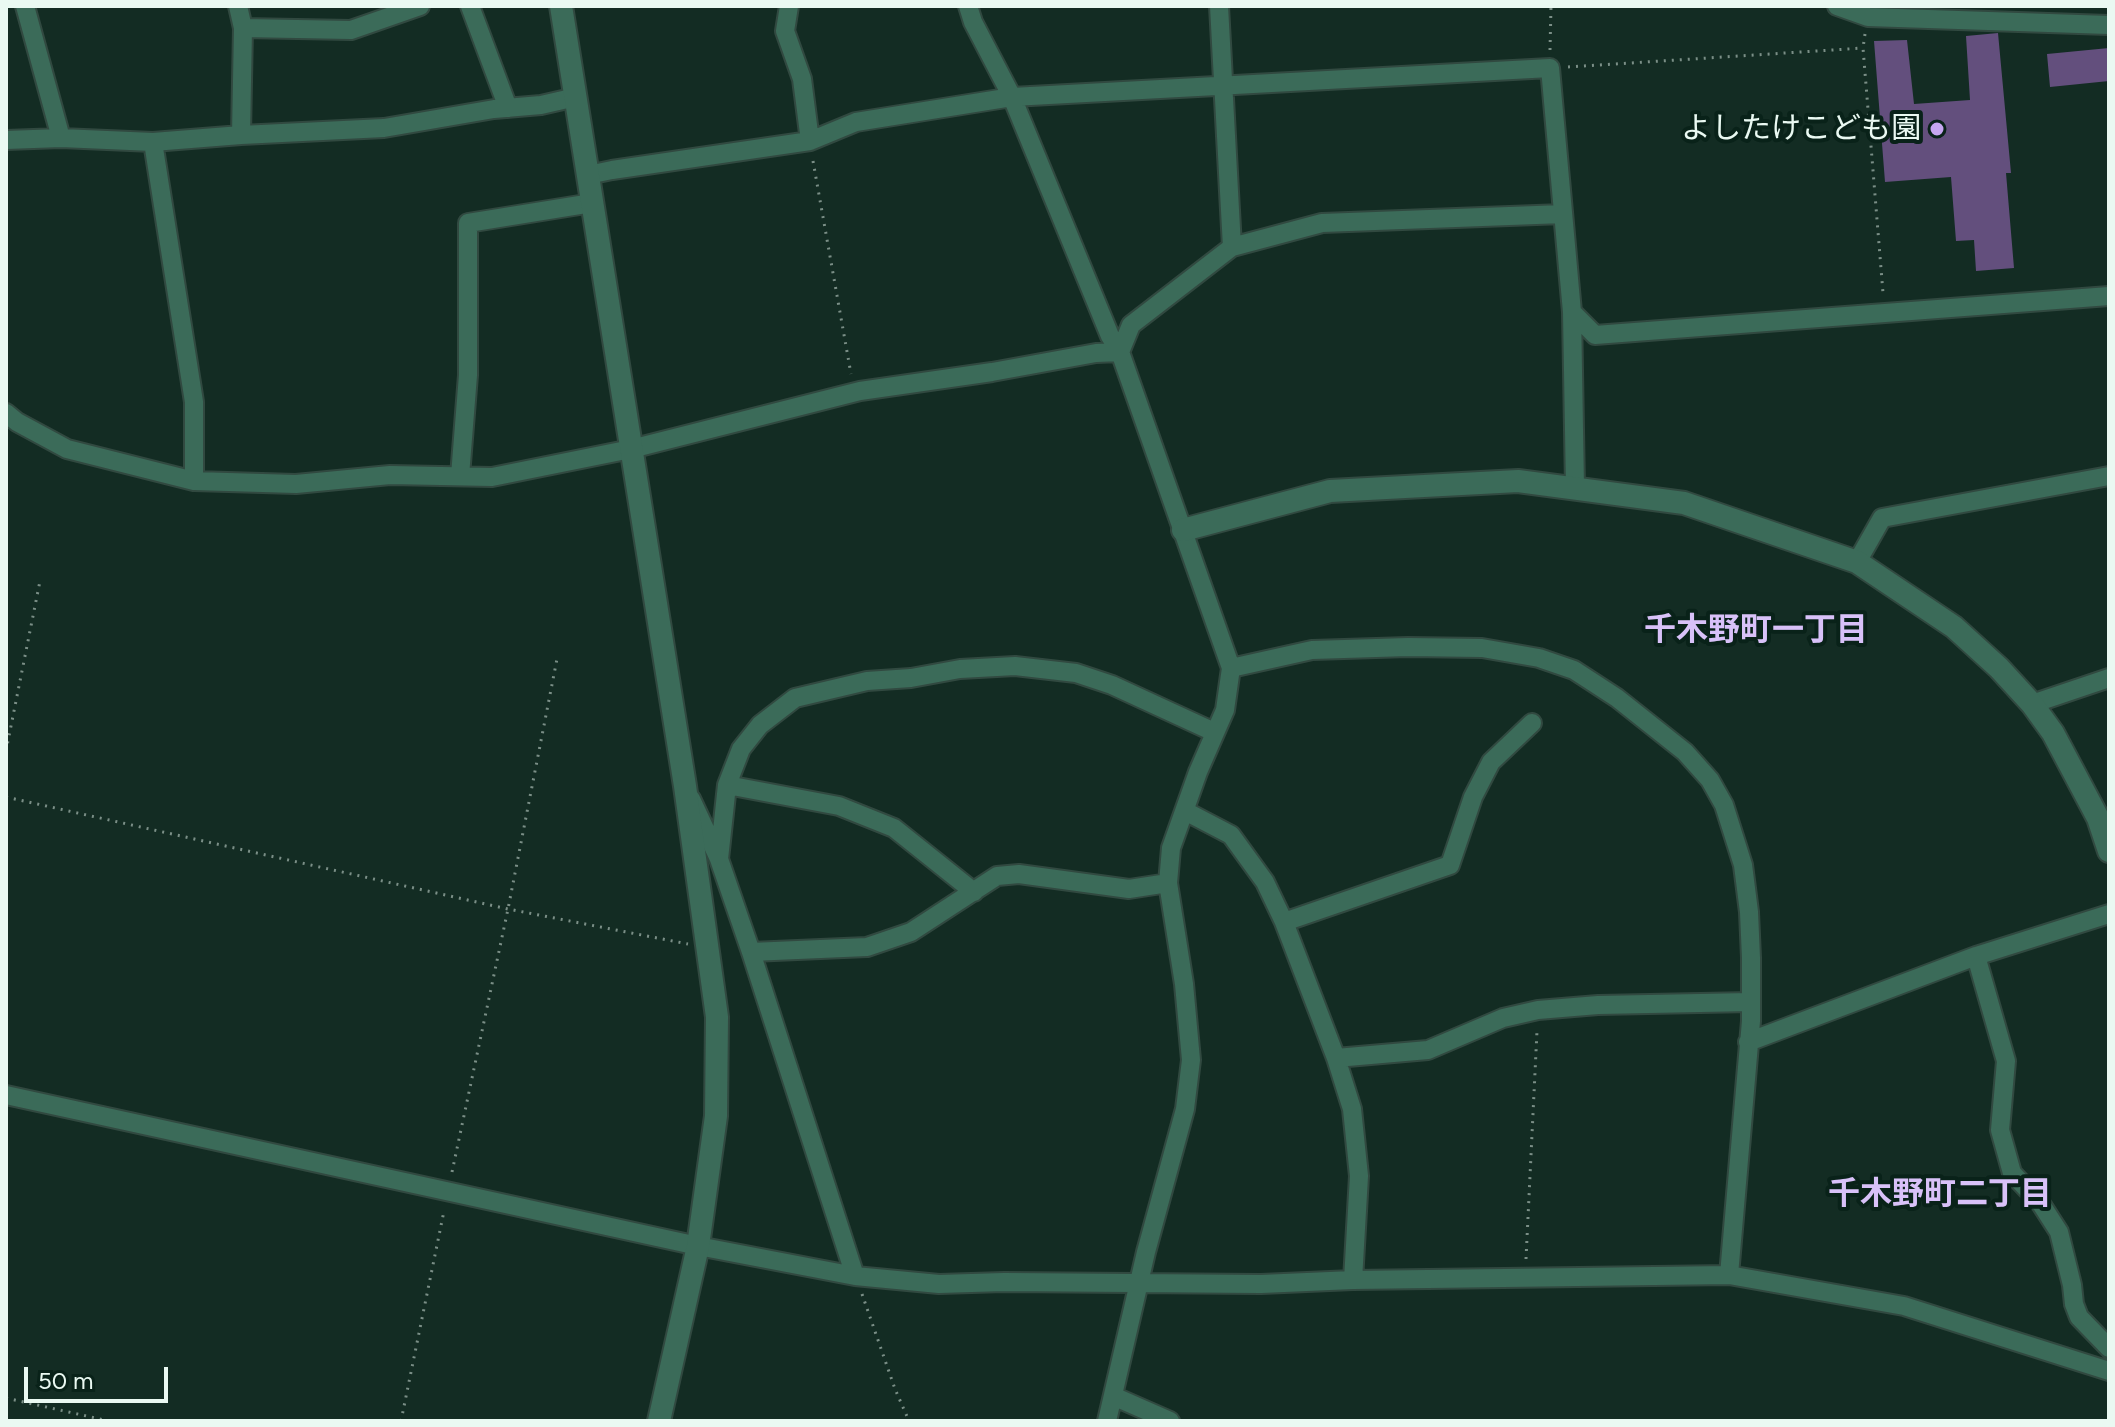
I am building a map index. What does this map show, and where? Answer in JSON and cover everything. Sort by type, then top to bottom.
[{"type":"street","points":[[25,6],[61,138]]},
{"type":"street","points":[[238,6],[243,28],[241,135]]},
{"type":"street","points":[[243,28],[351,30],[420,6]]},
{"type":"street","points":[[470,6],[508,108]]},
{"type":"street","points":[[561,6],[685,786],[717,1017],[716,1116],[698,1246],[659,1421]]},
{"type":"street","points":[[789,6],[785,31],[802,79],[810,141]]},
{"type":"street","points":[[968,6],[973,22],[1012,97],[1110,336],[1120,352],[1231,668],[1225,710],[1198,772],[1171,848],[1168,883],[1184,984],[1191,1060],[1185,1109],[1139,1283],[1107,1421]]},
{"type":"street","points":[[1219,6],[1232,247]]},
{"type":"street","points":[[1837,6],[1868,11],[2109,25]]},
{"type":"street","points":[[588,175],[810,141],[856,122],[1012,97],[1550,68],[1572,312],[1575,488]]},
{"type":"street","points":[[6,140],[61,138],[153,142],[384,128],[576,97]]},
{"type":"street","points":[[153,142],[194,402],[194,481]]},
{"type":"street","points":[[460,476],[468,375],[468,223],[592,203]]},
{"type":"street","points":[[1120,352],[1131,325],[1232,247],[1322,223],[1563,214]]},
{"type":"street","points":[[1572,312],[1595,335],[2109,296]]},
{"type":"street","points":[[6,413],[67,449],[194,481],[296,484],[390,475],[492,477],[631,449],[855,393],[1096,353],[1120,352]]},
{"type":"street","points":[[1857,562],[1882,518],[2109,476]]},
{"type":"street","points":[[1183,530],[1330,491],[1518,481],[1684,503],[1857,562],[1954,627],[1999,668],[2032,704],[2053,733],[2098,818],[2109,851]]},
{"type":"street","points":[[1231,668],[1312,650],[1482,648],[1539,658],[1574,670],[1617,698],[1685,752],[1710,780],[1724,805],[1743,865],[1749,912],[1751,1002],[1729,1275]]},
{"type":"street","points":[[719,859],[727,785],[741,749],[760,725],[795,698],[867,681],[911,678],[960,669],[1015,666],[1076,673],[1112,685],[1214,732]]},
{"type":"street","points":[[2032,704],[2109,678]]},
{"type":"street","points":[[1284,922],[1450,865],[1473,797],[1491,762],[1532,723]]},
{"type":"street","points":[[727,785],[839,806],[894,828],[974,892]]},
{"type":"street","points":[[685,786],[719,859],[855,1276]]},
{"type":"street","points":[[1185,811],[1231,835],[1265,882],[1284,922],[1336,1058],[1352,1109],[1359,1176],[1353,1280]]},
{"type":"street","points":[[751,952],[867,947],[911,932],[997,876],[1019,874],[1129,889],[1168,883]]},
{"type":"street","points":[[1748,1042],[1976,956],[2109,914]]},
{"type":"street","points":[[1976,956],[2006,1061],[2000,1130],[2012,1173],[2041,1204],[2059,1232],[2079,1317],[2109,1348]]},
{"type":"street","points":[[1336,1058],[1428,1050],[1503,1018],[1538,1010],[1598,1005],[1751,1002]]},
{"type":"street","points":[[6,1095],[447,1193],[855,1276],[939,1284],[1261,1284],[1729,1275],[1904,1306],[2109,1371]]},
{"type":"street","points":[[1113,1396],[1170,1421]]},
{"type":"path","points":[[1551,6],[1550,68],[1863,48],[1884,313]]},
{"type":"path","points":[[810,141],[855,393]]},
{"type":"path","points":[[6,751],[40,581]]},
{"type":"path","points":[[401,1421],[557,659]]},
{"type":"path","points":[[6,797],[508,909],[707,948]]},
{"type":"path","points":[[1526,1279],[1538,1010]]},
{"type":"path","points":[[855,1276],[909,1421]]},
{"type":"path","points":[[6,1398],[109,1421]]},
{"type":"building","points":[[1998,33],[2011,173],[2006,173],[2014,268],[1976,271],[1974,240],[1956,241],[1951,177],[1885,182],[1874,41],[1907,40],[1914,104],[1970,100],[1966,36]]},
{"type":"building","points":[[2109,48],[2109,81],[2050,87],[2047,54]]},
{"type":"place","name":"よしたけこども園","points":[[1937,129]]},
{"type":"district","name":"千木野町一丁目","points":[[1756,631]]},
{"type":"district","name":"千木野町二丁目","points":[[1940,1195]]}]
